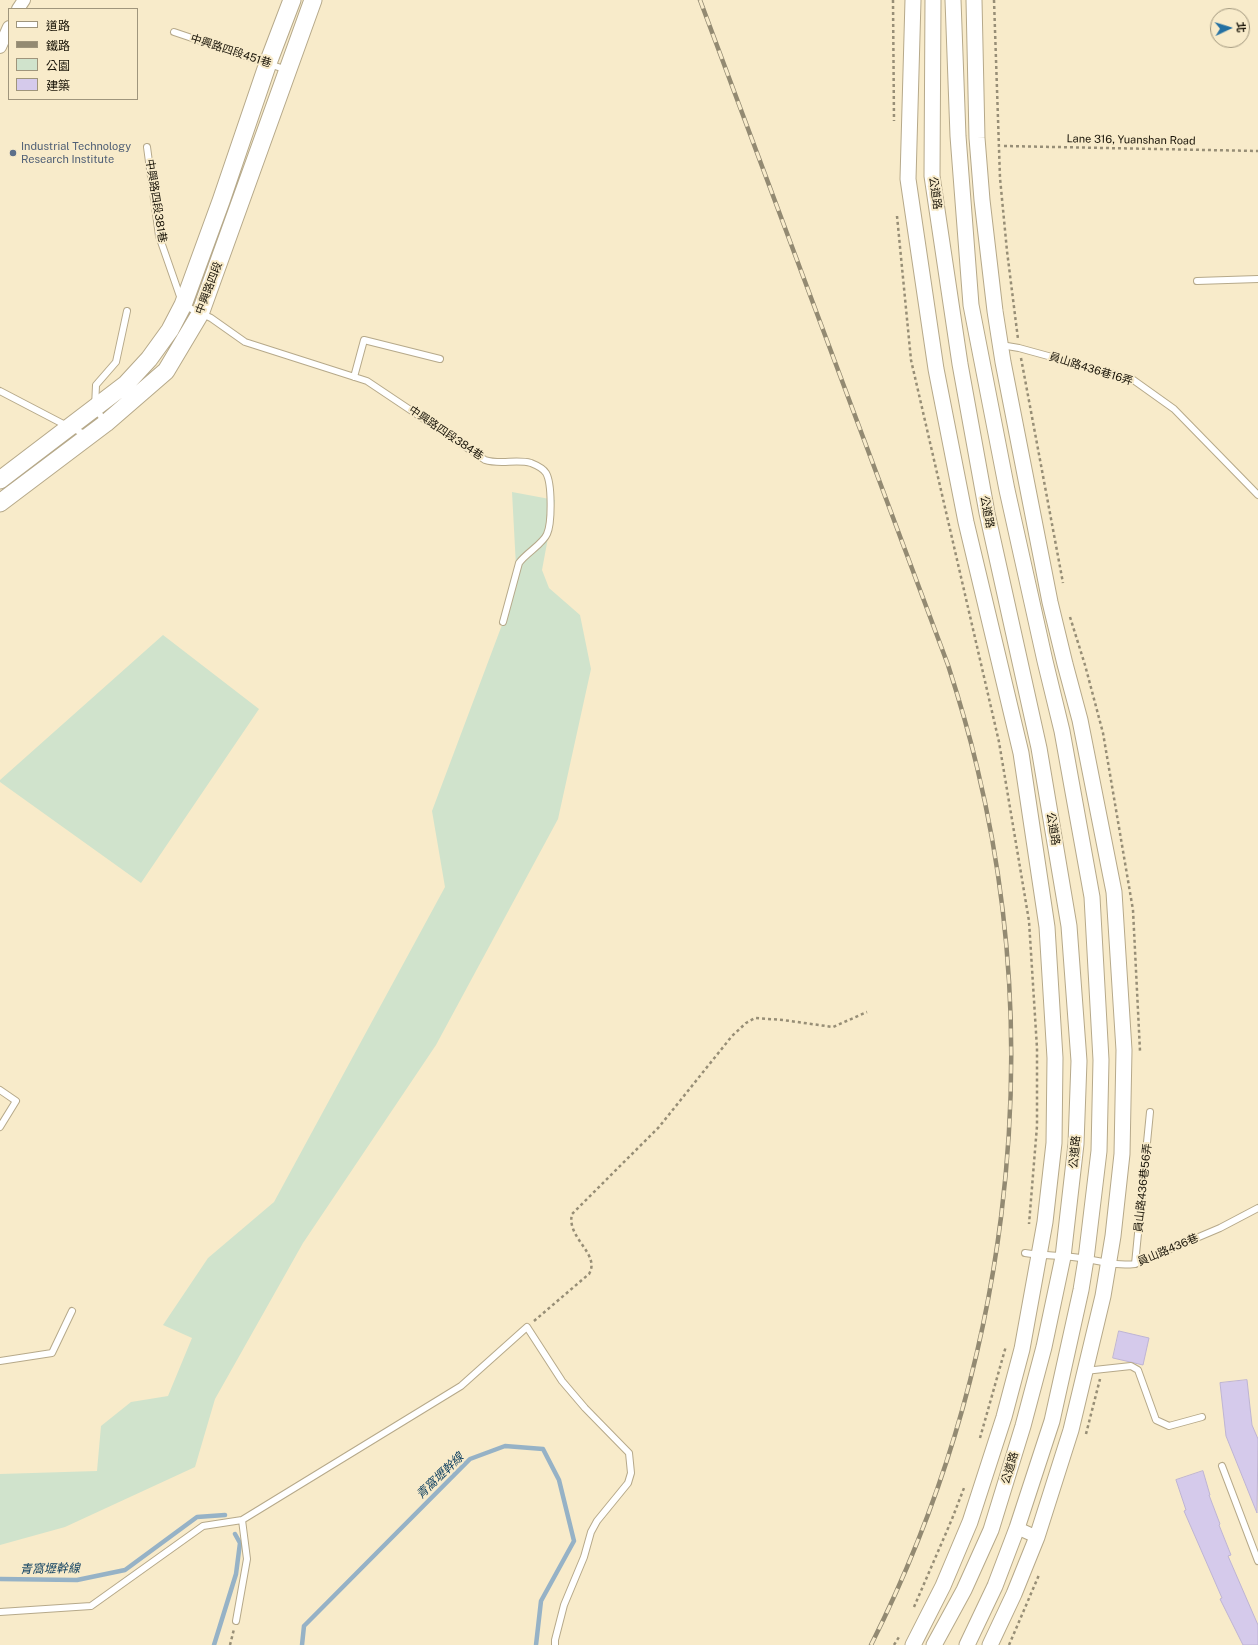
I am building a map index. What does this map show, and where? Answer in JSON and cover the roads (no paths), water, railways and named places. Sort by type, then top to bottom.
[{"type":"main road","name":"中興路四段","points":[[0,480],[126,384],[149,359],[170,330],[183,305],[221,201],[268,63],[292,0]]},
{"type":"main road","name":"中興路四段","points":[[0,503],[106,423],[166,371],[200,314],[313,0]]},
{"type":"street","name":"公道路","points":[[913,0],[908,179],[936,370],[966,522],[1022,753],[1047,927],[1055,1058],[1054,1143],[1040,1255],[1022,1349],[1004,1416],[970,1522],[943,1586],[913,1645]]},
{"type":"street","name":"公道路","points":[[933,0],[932,176],[960,364],[987,513],[1040,748],[1070,926],[1079,1061],[1076,1144],[1063,1257],[1044,1347],[1023,1426],[990,1530],[964,1590],[934,1645]]},
{"type":"street","name":"公道路","points":[[954,0],[958,136],[971,305],[1009,498],[1062,732],[1092,897],[1098,998],[1100,1083],[1099,1151],[1086,1259],[1081,1290],[1052,1422],[1018,1528],[995,1586],[967,1645]]},
{"type":"street","points":[[974,0],[977,138],[982,200],[1000,345],[1050,602],[1080,720],[1114,892],[1124,1050],[1122,1154],[1113,1236],[1103,1296],[1071,1430],[1036,1537],[1014,1594],[990,1645]]},
{"type":"street","points":[[0,47],[8,29]]},
{"type":"street","points":[[958,136],[982,200]]},
{"type":"street","points":[[964,199],[977,138]]},
{"type":"street","points":[[1018,1528],[1036,1537]]},
{"type":"lane","name":"中興路四段451巷","points":[[174,32],[287,70]]},
{"type":"lane","name":"中興路四段381巷","points":[[147,148],[159,236],[183,305]]},
{"type":"lane","points":[[1197,281],[1258,279]]},
{"type":"lane","points":[[183,305],[200,314]]},
{"type":"lane","points":[[106,423],[95,408],[96,385],[116,362],[127,311]]},
{"type":"lane","name":"中興路四段384巷","points":[[200,314],[211,318],[245,342],[367,381],[485,460],[493,462],[530,463],[546,473],[550,482],[549,523],[547,535],[542,542],[524,556],[519,563],[503,622]]},
{"type":"lane","points":[[354,377],[364,340],[440,359]]},
{"type":"lane","name":"員山路436巷16弄","points":[[1000,345],[1019,348],[1132,379],[1174,409],[1258,495]]},
{"type":"lane","points":[[0,391],[69,427],[89,435]]},
{"type":"lane","points":[[0,1090],[16,1101],[0,1127]]},
{"type":"lane","name":"員山路436巷56弄","points":[[1135,1264],[1150,1112]]},
{"type":"lane","name":"員山路436巷","points":[[1025,1253],[1086,1259],[1122,1266],[1135,1264],[1220,1228],[1258,1208]]},
{"type":"lane","points":[[0,1361],[52,1353],[72,1311]]},
{"type":"lane","points":[[0,1612],[91,1606],[203,1526],[242,1520],[461,1386],[527,1327],[562,1381],[585,1408],[629,1453],[631,1473],[628,1483],[597,1521],[591,1532],[584,1557],[564,1605],[555,1645]]},
{"type":"lane","points":[[1085,1371],[1131,1366],[1138,1370],[1156,1420],[1169,1426],[1202,1417]]},
{"type":"lane","points":[[1222,1466],[1257,1554],[1258,1561]]},
{"type":"lane","points":[[236,1621],[247,1559],[242,1520]]},
{"type":"waterway","name":"青窩壢幹線","points":[[302,1645],[304,1626],[470,1459],[505,1446],[543,1449],[559,1480],[574,1541],[541,1601],[536,1645]]},
{"type":"waterway","name":"青窩壢幹線","points":[[0,1579],[77,1580],[125,1570],[197,1517],[225,1515]]},
{"type":"waterway","name":"青窩壢幹線","points":[[214,1645],[236,1574],[240,1543],[235,1534]]},
{"type":"railway","points":[[700,0],[948,665],[964,716],[977,767],[998,878],[1009,990],[1010,1103],[1001,1215],[983,1327],[954,1436],[917,1542],[871,1645]]},
{"type":"place","name":"Industrial Technology Research Institute","points":[[13,153]]}]
